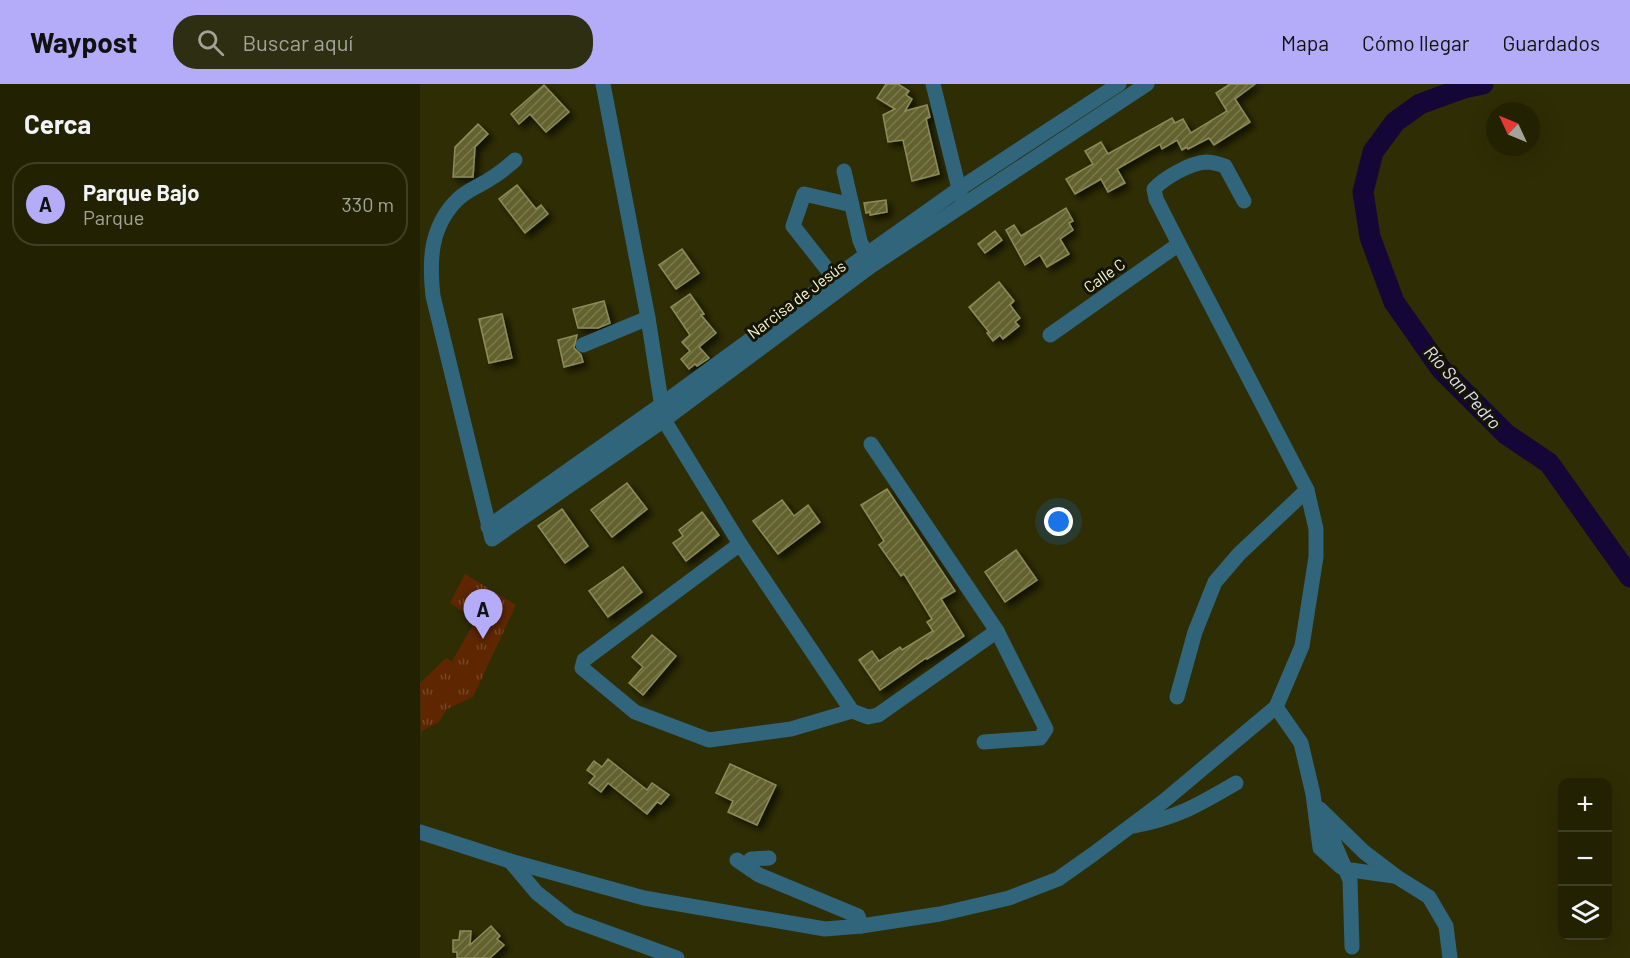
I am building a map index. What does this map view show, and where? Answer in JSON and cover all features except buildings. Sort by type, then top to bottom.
[{"type":"street","points":[[603,84],[648,318],[663,412],[740,544],[852,711],[868,717],[878,715],[997,631]]},
{"type":"street","points":[[933,84],[961,196]]},
{"type":"street","name":"Narcisa de Jesús","points":[[663,412],[868,260],[1119,84]]},
{"type":"street","name":"Narcisa de Jesús","points":[[961,196],[1147,84]]},
{"type":"street","points":[[515,160],[495,177],[458,198],[442,219],[432,243],[430,273],[434,296],[490,533],[663,412]]},
{"type":"street","points":[[420,832],[510,861],[644,898],[825,929],[940,914],[1009,898],[1058,879],[1131,827],[1276,707],[1302,646],[1316,557],[1317,529],[1307,490],[1156,199],[1154,189],[1163,180],[1198,163],[1209,162],[1225,166],[1244,201]]},
{"type":"street","points":[[844,171],[860,241],[868,260]]},
{"type":"street","points":[[834,278],[793,226],[804,194],[852,205]]},
{"type":"street","name":"Calle C","points":[[1050,334],[1179,244]]},
{"type":"street","name":"Narcisa de Jesús","points":[[663,412],[834,278],[868,260]]},
{"type":"street","points":[[583,345],[648,318]]},
{"type":"street","points":[[871,444],[997,631],[1046,729],[1045,734],[1040,738],[984,742]]},
{"type":"street","points":[[1177,697],[1195,632],[1215,582],[1239,554],[1307,490]]},
{"type":"street","points":[[740,544],[584,660],[582,668],[635,712],[709,740],[791,729],[852,711]]},
{"type":"street","points":[[1276,707],[1301,743],[1313,794],[1320,848],[1346,868],[1397,877]]},
{"type":"street","points":[[1131,827],[1160,822],[1188,811],[1236,783]]},
{"type":"street","points":[[1313,794],[1350,880],[1352,947]]},
{"type":"street","points":[[1320,809],[1364,852],[1429,897],[1446,926],[1450,958]]},
{"type":"street","points":[[750,869],[751,859],[769,858]]},
{"type":"street","points":[[737,860],[759,875],[858,916],[861,926]]},
{"type":"street","points":[[510,861],[537,893],[570,919],[677,958]]},
{"type":"green space","points":[[465,574],[516,605],[473,697],[447,709],[439,722],[422,731],[421,740],[420,683],[446,658],[452,661],[476,620],[450,603]]},
{"type":"waterway","name":"Río San Pedro","points":[[1483,84],[1464,88],[1420,104],[1395,122],[1373,152],[1363,192],[1370,237],[1394,302],[1441,369],[1506,434],[1549,463],[1630,577]]},
{"type":"place","name":"Parque Bajo","points":[[483,639]]}]
